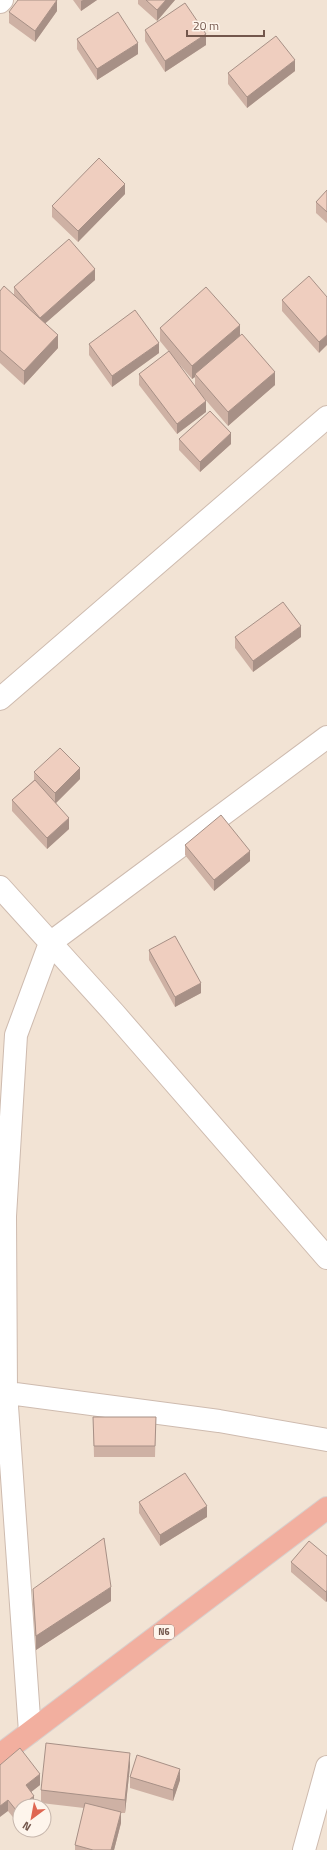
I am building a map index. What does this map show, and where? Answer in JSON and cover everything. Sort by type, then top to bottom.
[{"type":"highway","name":"N6","points":[[0,1755],[327,1508]]},
{"type":"street","points":[[0,699],[327,417]]},
{"type":"street","points":[[30,1732],[3,1392],[6,1216],[16,1035],[50,943],[327,737]]},
{"type":"street","points":[[0,887],[114,1013],[327,1258]]},
{"type":"street","points":[[3,1392],[220,1421],[327,1440]]},
{"type":"street","points":[[304,1850],[327,1767]]},
{"type":"shaded area","points":[[0,0],[327,0],[327,1850],[0,1850]]},
{"type":"building","points":[[18,0],[57,0],[35,31],[9,12]]},
{"type":"building","points":[[146,0],[166,0],[157,10]]},
{"type":"building","points":[[185,3],[206,34],[165,61],[145,30]]},
{"type":"building","points":[[118,12],[138,43],[97,69],[77,39]]},
{"type":"building","points":[[276,36],[295,60],[247,97],[228,73]]},
{"type":"building","points":[[99,158],[125,184],[78,231],[52,206]]},
{"type":"building","points":[[327,190],[327,212],[316,202]]},
{"type":"building","points":[[69,239],[95,269],[40,318],[14,287]]},
{"type":"building","points":[[309,276],[327,297],[327,335],[319,342],[282,300]]},
{"type":"building","points":[[4,286],[58,335],[24,371],[0,350],[0,291]]},
{"type":"building","points":[[206,287],[240,325],[192,366],[160,328]]},
{"type":"building","points":[[135,310],[159,343],[112,376],[89,344]]},
{"type":"building","points":[[242,334],[275,372],[228,412],[195,374]]},
{"type":"building","points":[[169,351],[206,401],[177,424],[139,374]]},
{"type":"building","points":[[210,411],[231,433],[200,462],[179,439]]},
{"type":"building","points":[[283,602],[301,626],[253,661],[235,637]]},
{"type":"building","points":[[60,748],[80,768],[55,793],[34,772]]},
{"type":"building","points":[[35,780],[69,818],[47,838],[12,800]]},
{"type":"building","points":[[221,815],[250,851],[214,880],[185,845]]},
{"type":"building","points":[[175,936],[201,983],[175,997],[149,950]]},
{"type":"building","points":[[93,1417],[156,1417],[155,1446],[94,1446]]},
{"type":"building","points":[[185,1473],[207,1506],[160,1535],[139,1502]]},
{"type":"building","points":[[104,1538],[111,1587],[36,1636],[33,1589]]},
{"type":"building","points":[[309,1541],[327,1556],[326,1592],[291,1562]]},
{"type":"building","points":[[46,1743],[130,1753],[125,1800],[41,1790]]},
{"type":"building","points":[[20,1748],[40,1774],[26,1785],[34,1796],[31,1798],[12,1798],[12,1805],[8,1800],[0,1806],[0,1765]]},
{"type":"building","points":[[137,1755],[180,1769],[173,1790],[130,1777]]},
{"type":"building","points":[[85,1803],[121,1812],[111,1850],[93,1850],[75,1845]]}]
